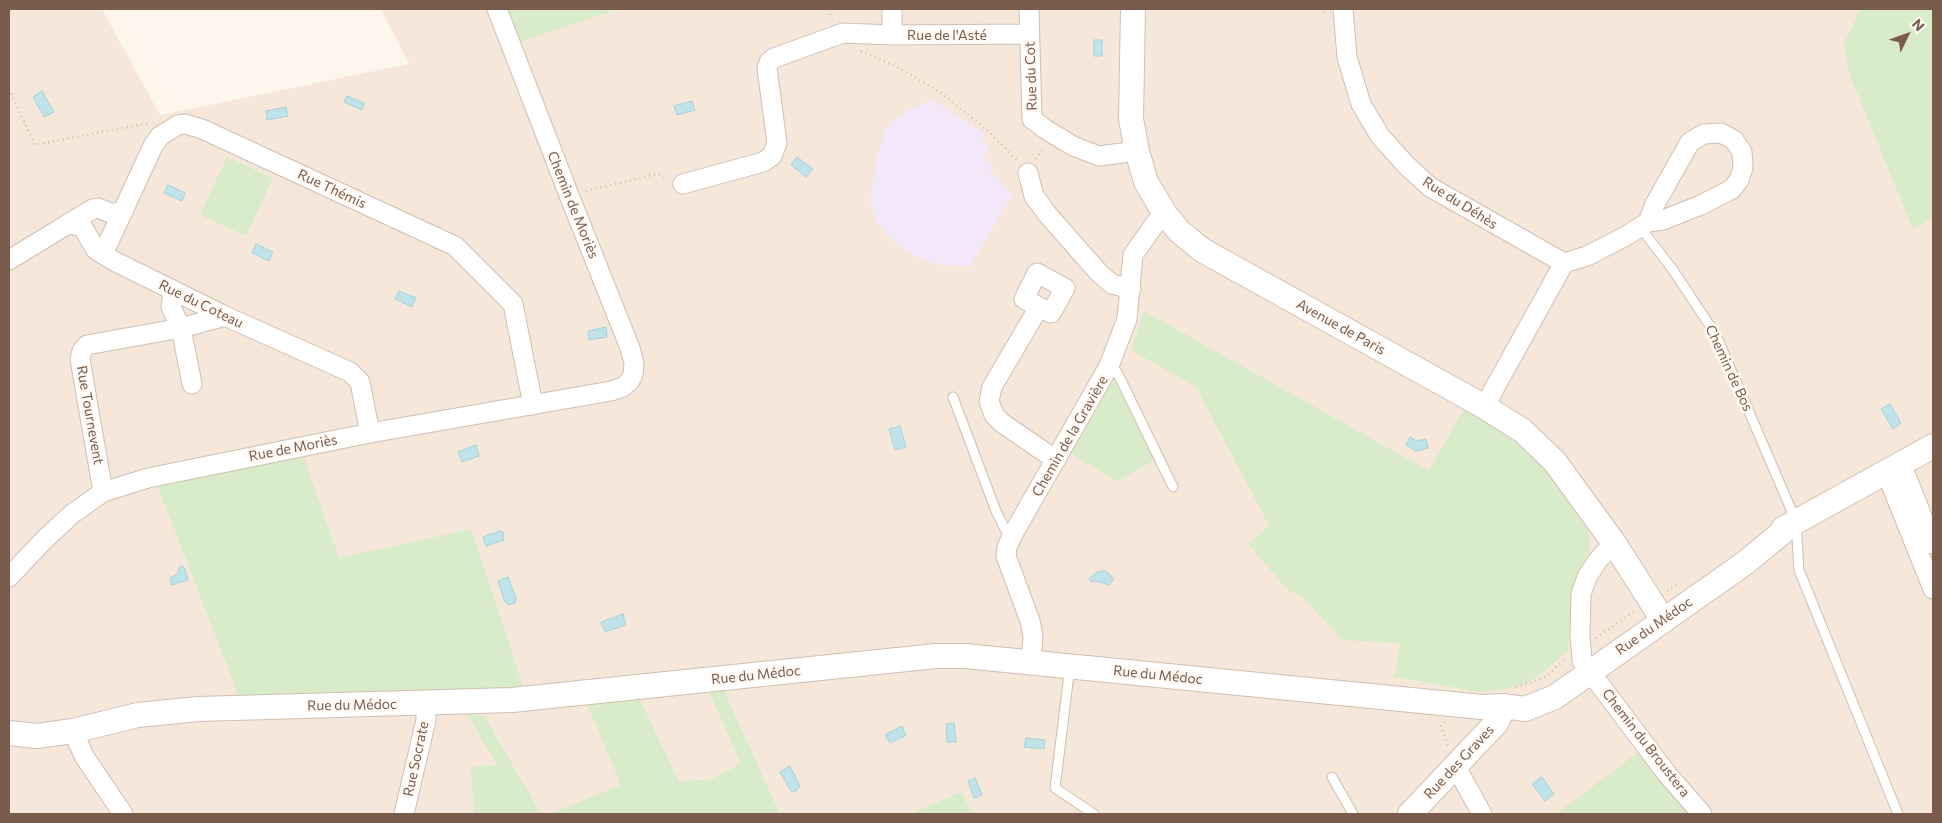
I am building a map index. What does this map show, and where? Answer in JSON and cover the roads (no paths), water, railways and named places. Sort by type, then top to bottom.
[{"type":"street","name":"Chemin de Moriès","points":[[497,9],[624,331],[634,363],[630,382],[623,387],[611,391]]},
{"type":"street","name":"Rue de l'Asté","points":[[892,9],[892,35],[1029,34]]},
{"type":"street","name":"Rue du Cot","points":[[1029,9],[1032,119],[1052,134],[1073,146],[1099,156],[1137,151]]},
{"type":"street","name":"Avenue de Paris","points":[[1133,9],[1131,119],[1137,151],[1146,182],[1179,231],[1202,250],[1485,407],[1523,431],[1555,462],[1614,543],[1656,610]]},
{"type":"street","name":"Rue du Déhès","points":[[1343,9],[1348,57],[1361,104],[1380,136],[1406,165],[1430,187],[1564,263]]},
{"type":"street","points":[[683,184],[763,162],[772,156],[776,143],[766,76],[769,62],[781,54],[842,33],[892,35]]},
{"type":"street","name":"Rue Thémis","points":[[124,210],[153,146],[164,133],[178,125],[185,124],[202,129],[455,246],[513,304],[533,405]]},
{"type":"street","points":[[1485,407],[1564,263],[1587,256],[1626,236],[1644,224],[1663,220],[1701,205],[1732,189],[1739,180],[1743,168],[1742,152],[1734,140],[1721,133],[1704,134],[1690,142],[1644,224]]},
{"type":"street","points":[[1028,173],[1034,196],[1048,215],[1112,284],[1131,289]]},
{"type":"street","points":[[9,260],[92,209],[98,208],[113,214],[124,210]]},
{"type":"street","points":[[104,254],[124,210]]},
{"type":"street","name":"Chemin de la Gravière","points":[[1031,662],[1033,636],[1030,621],[1006,556],[1013,534],[1109,366],[1127,319],[1133,255],[1157,221],[1166,214]]},
{"type":"street","name":"Rue du Coteau","points":[[68,224],[82,226],[96,250],[114,261],[225,316],[350,372],[360,382],[370,433]]},
{"type":"street","points":[[173,291],[171,308],[180,328],[192,384]]},
{"type":"street","points":[[1039,307],[992,387],[989,401],[994,415],[1002,423],[1056,460]]},
{"type":"street","name":"Rue Tournevent","points":[[103,492],[80,359],[82,351],[87,345],[180,328],[225,316]]},
{"type":"street","name":"Rue de Moriès","points":[[9,577],[72,514],[103,492],[148,478],[370,433],[611,391]]},
{"type":"street","name":"Rue du Médoc","points":[[9,734],[37,736],[73,732],[138,715],[198,709],[426,704],[512,700],[936,656],[965,656],[1450,704],[1482,707],[1503,706],[1525,709],[1555,697],[1586,666],[1656,610],[1738,555],[1933,446]]},
{"type":"street","points":[[1893,467],[1933,544]]},
{"type":"street","points":[[1893,467],[1933,589]]},
{"type":"street","points":[[1586,666],[1580,635],[1581,594],[1598,560],[1614,543]]},
{"type":"street","name":"Chemin du Broustera","points":[[1586,666],[1668,774],[1702,814]]},
{"type":"street","name":"Rue Socrate","points":[[404,814],[426,720],[426,704]]},
{"type":"street","name":"Rue des Graves","points":[[1410,814],[1453,758],[1497,722],[1503,706]]},
{"type":"street","points":[[73,732],[84,756],[123,814]]},
{"type":"street","points":[[1453,758],[1482,814]]},
{"type":"lane","name":"Chemin de Bos","points":[[1644,224],[1716,335],[1796,521],[1799,570],[1898,814]]},
{"type":"lane","points":[[1109,366],[1117,372],[1173,487]]},
{"type":"lane","points":[[954,397],[996,511],[1006,531],[1013,534]]},
{"type":"lane","points":[[1070,666],[1055,788],[1094,814]]},
{"type":"lane","points":[[1332,777],[1353,814]]},
{"type":"water","points":[[1094,40],[1102,40],[1102,56],[1094,56]]},
{"type":"water","points":[[42,91],[54,112],[44,117],[33,97]]},
{"type":"water","points":[[347,96],[364,103],[362,110],[344,102]]},
{"type":"water","points":[[692,101],[695,110],[677,115],[674,106]]},
{"type":"water","points":[[286,107],[288,116],[267,120],[266,111]]},
{"type":"water","points":[[797,157],[813,169],[806,177],[791,165]]},
{"type":"water","points":[[168,185],[185,193],[182,201],[164,193]]},
{"type":"water","points":[[256,244],[273,252],[269,261],[252,253]]},
{"type":"water","points":[[399,291],[416,298],[412,307],[395,299]]},
{"type":"water","points":[[606,327],[607,337],[589,340],[588,331]]},
{"type":"water","points":[[1890,404],[1901,423],[1893,429],[1881,409]]},
{"type":"water","points":[[900,426],[906,447],[895,450],[889,429]]},
{"type":"water","points":[[1410,437],[1417,441],[1426,439],[1428,448],[1416,451],[1406,445]]},
{"type":"water","points":[[476,445],[479,456],[462,462],[458,452]]},
{"type":"water","points":[[500,531],[503,532],[504,540],[486,546],[483,537]]},
{"type":"water","points":[[182,566],[185,569],[188,580],[172,585],[171,577],[178,574],[179,568]]},
{"type":"water","points":[[1104,571],[1114,579],[1109,585],[1095,581],[1091,582],[1089,579],[1097,572]]},
{"type":"water","points":[[508,577],[516,598],[515,603],[509,605],[505,602],[498,581]]},
{"type":"water","points":[[623,614],[626,625],[605,632],[601,622]]},
{"type":"water","points":[[954,723],[956,742],[947,742],[946,724]]},
{"type":"water","points":[[902,726],[906,735],[890,743],[885,735]]},
{"type":"water","points":[[1026,738],[1045,740],[1044,749],[1024,747]]},
{"type":"water","points":[[790,766],[799,784],[799,788],[794,792],[791,791],[780,772]]},
{"type":"water","points":[[1542,777],[1554,794],[1545,801],[1532,784]]},
{"type":"water","points":[[975,778],[982,795],[974,798],[968,781]]}]
